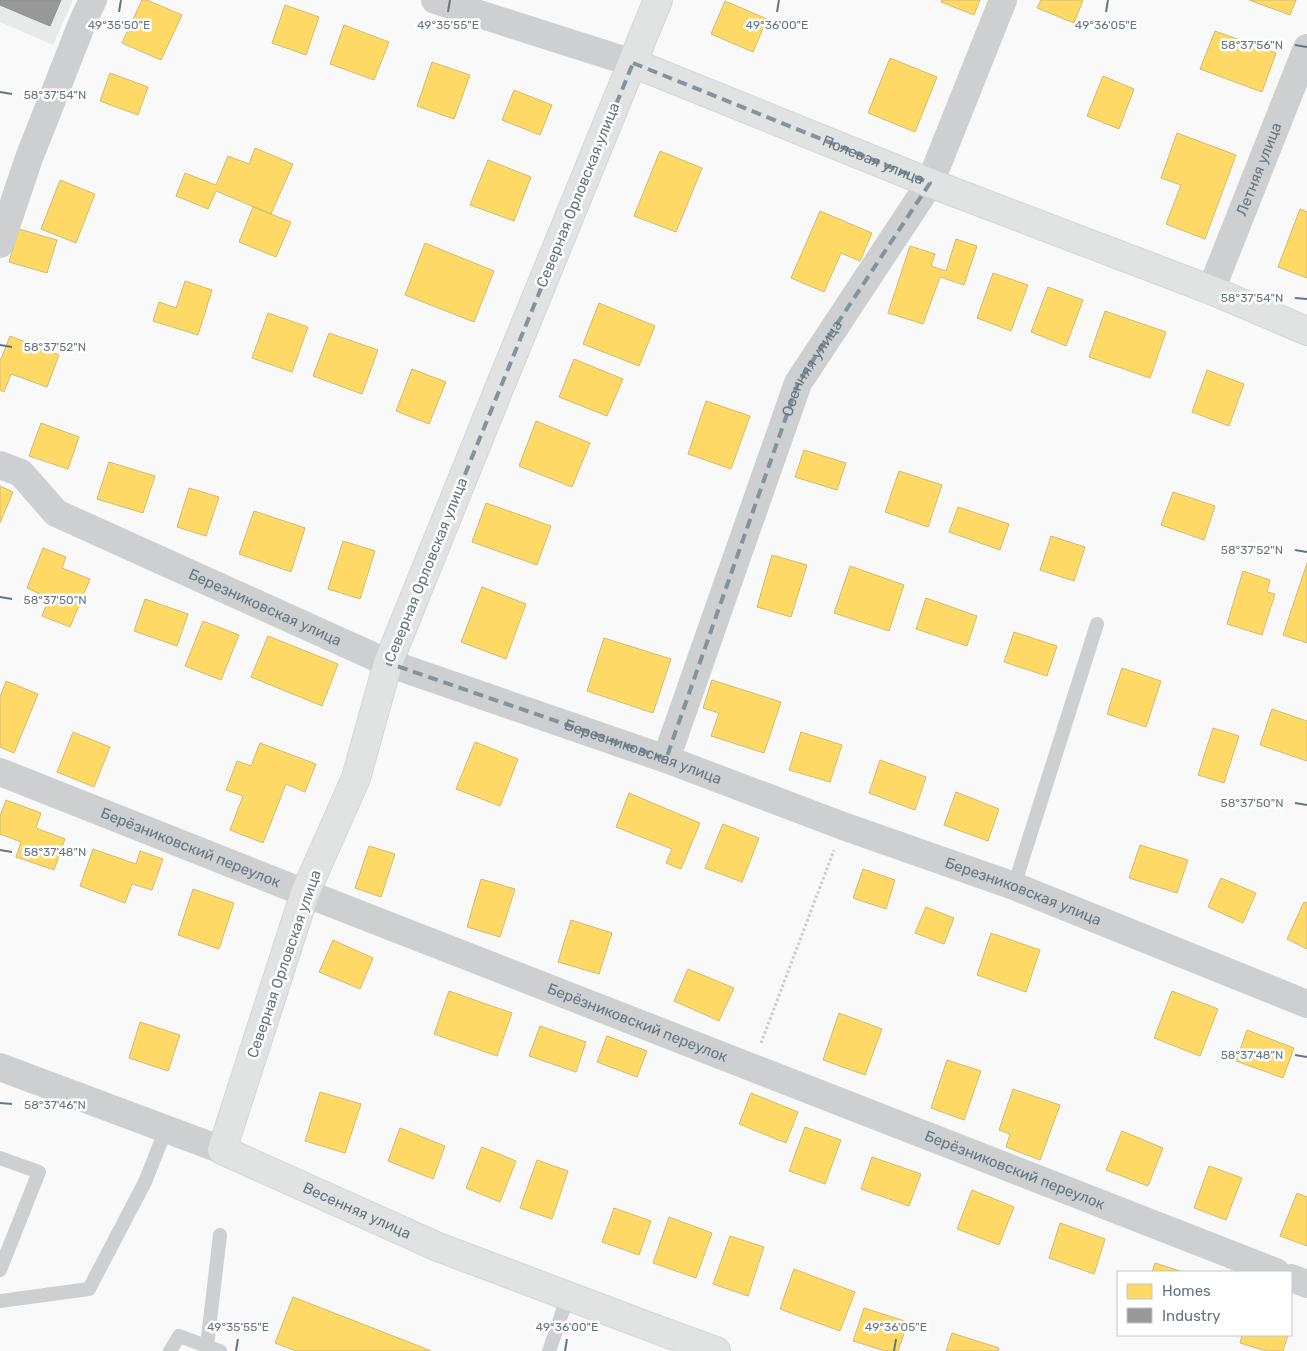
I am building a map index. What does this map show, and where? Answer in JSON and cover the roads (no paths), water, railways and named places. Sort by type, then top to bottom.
[{"type":"street","points":[[0,244],[29,158],[82,21],[93,0]]},
{"type":"street","name":"Полевая улица","points":[[435,0],[632,63],[930,183],[1211,290],[1307,331]]},
{"type":"street","name":"Северная Орловская улица","points":[[222,1150],[305,893],[356,778],[388,663],[502,379],[658,0]]},
{"type":"street","name":"Осенняя улица","points":[[666,759],[798,383],[930,183],[1003,0]]},
{"type":"street","name":"Летняя улица","points":[[1211,290],[1307,48]]},
{"type":"street","name":"Березниковская улица","points":[[0,465],[21,473],[56,514],[388,663],[666,759],[843,826],[1014,886],[1307,1004]]},
{"type":"street","name":"Берёзниковский переулок","points":[[0,772],[1273,1271]]},
{"type":"street","name":"Весенняя улица","points":[[0,1067],[222,1150],[438,1247],[716,1351]]},
{"type":"street","points":[[1292,1278],[1307,1284]]},
{"type":"lane","points":[[1014,886],[1097,624]]},
{"type":"lane","points":[[0,1302],[89,1289],[145,1182],[166,1129]]},
{"type":"lane","points":[[0,1158],[39,1172],[0,1270]]},
{"type":"lane","points":[[206,1346],[220,1235]]},
{"type":"lane","points":[[549,1351],[568,1296]]},
{"type":"lane","points":[[170,1351],[179,1336],[220,1351]]}]
